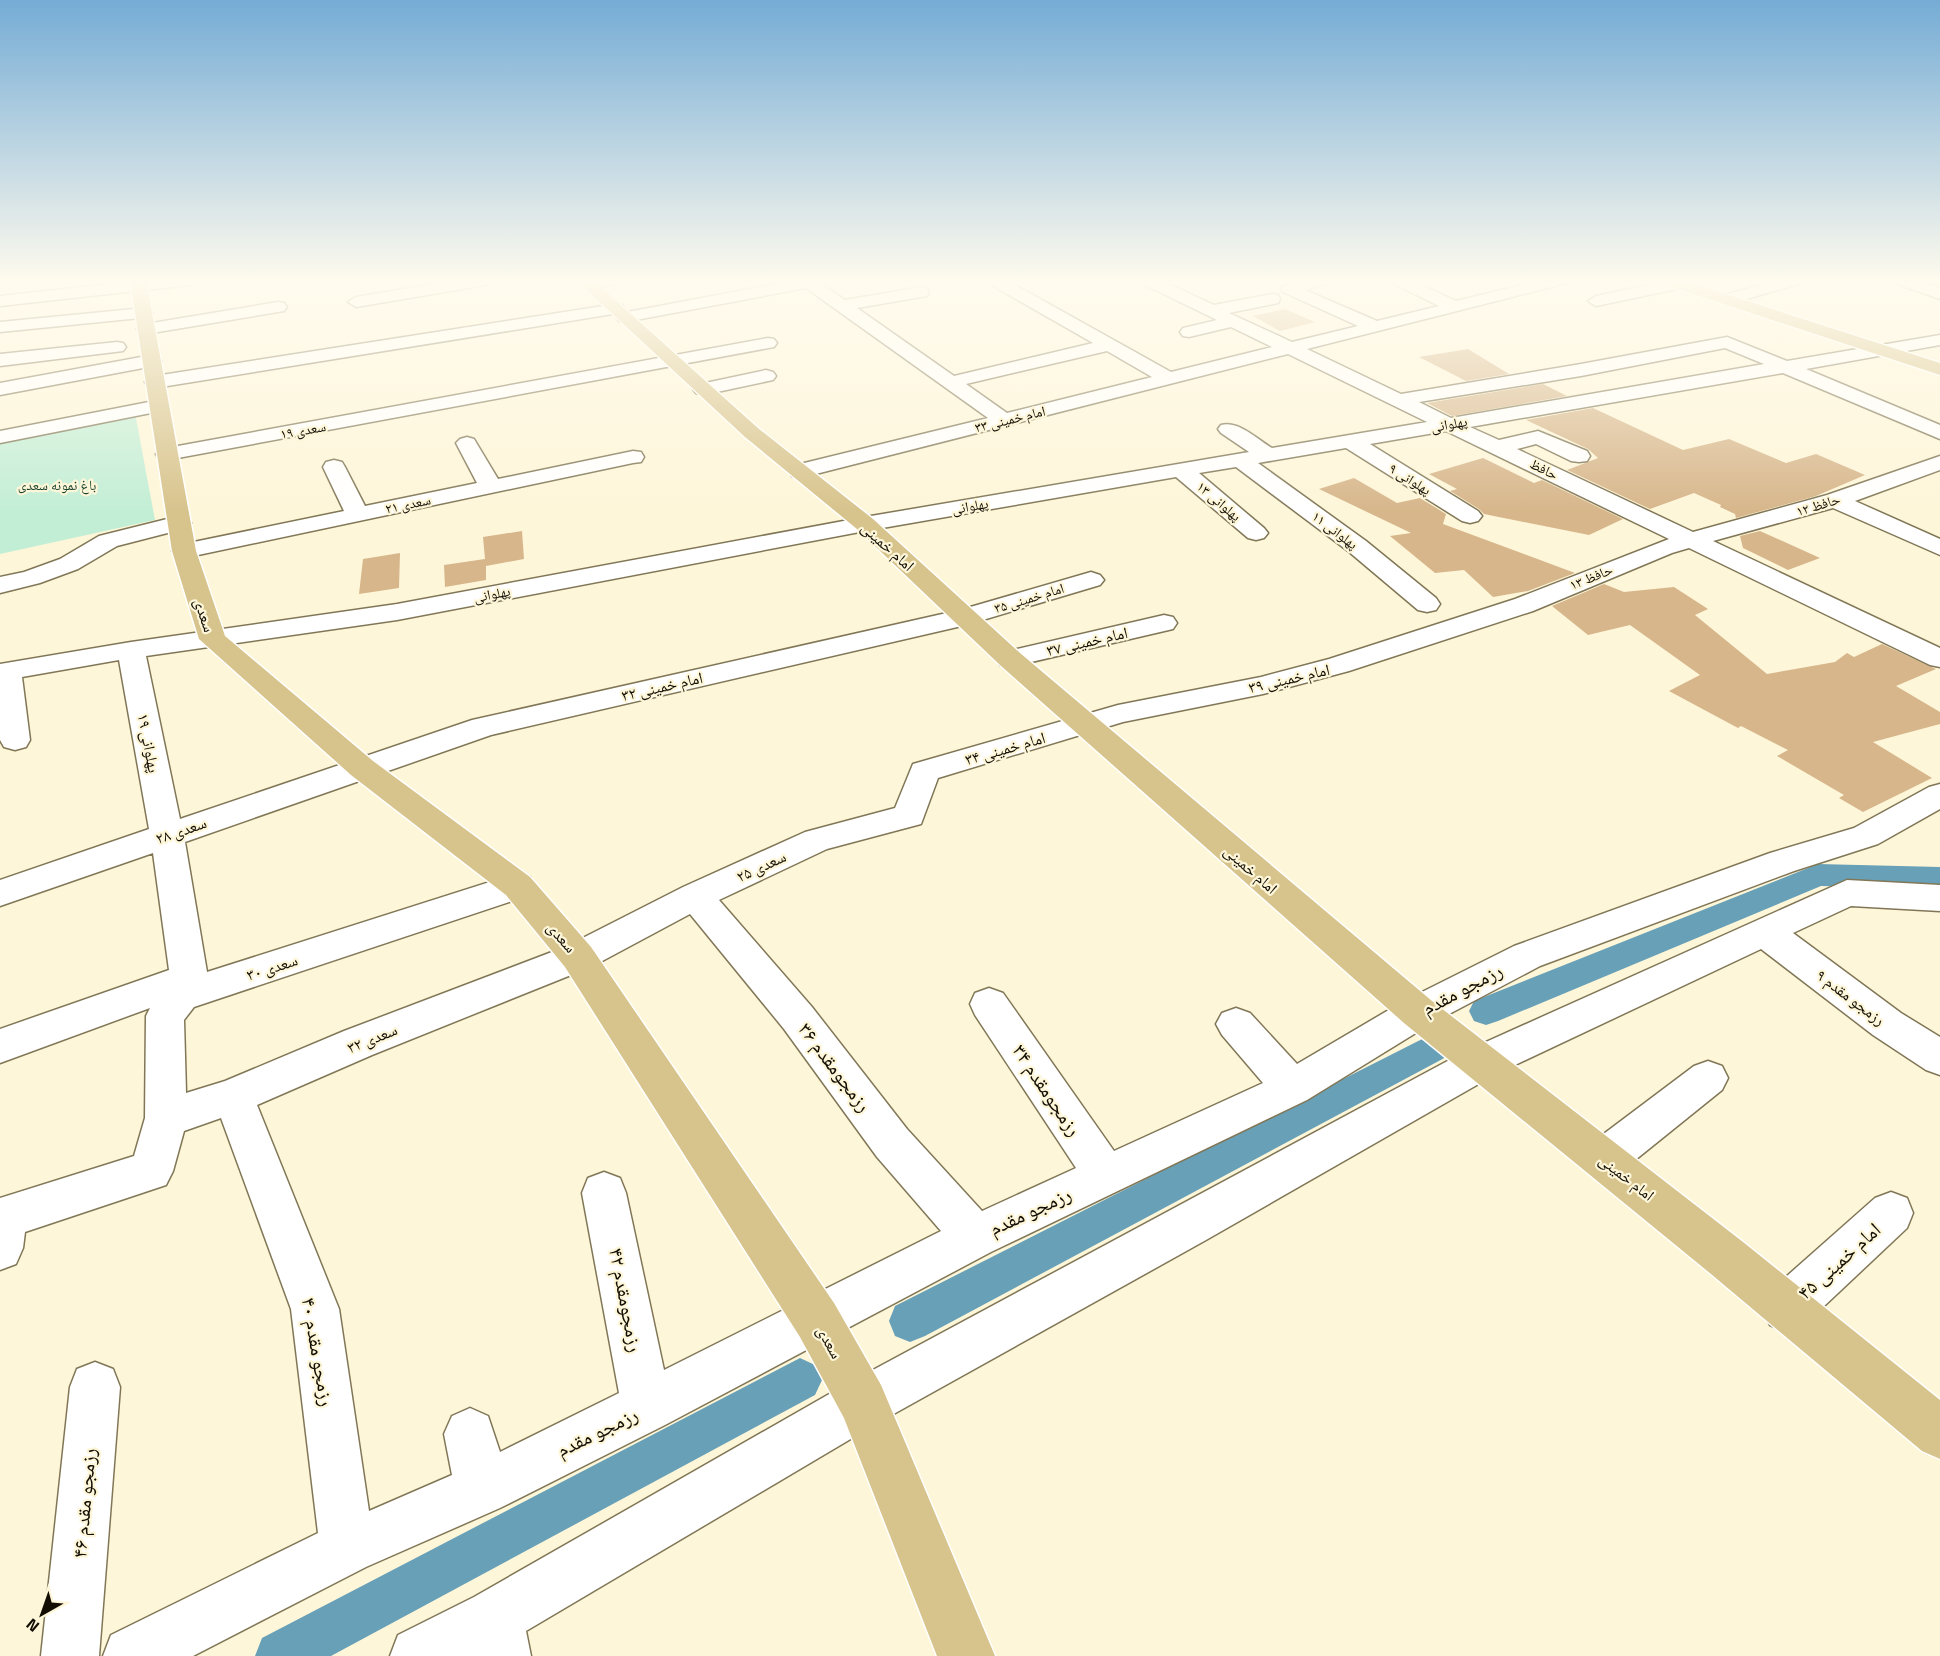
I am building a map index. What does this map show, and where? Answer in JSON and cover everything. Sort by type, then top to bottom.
[{"type":"main road","name":"سعدی","points":[[151,357],[181,537],[213,639],[362,768],[518,886],[578,957],[818,1320],[863,1402],[966,1656]]},
{"type":"main road","name":"امام خمینی","points":[[669,357],[752,433],[865,524],[1010,658],[1418,1012],[1727,1258],[1940,1433]]},
{"type":"main road","points":[[1904,357],[1940,369]]},
{"type":"street","points":[[0,360],[18,357]]},
{"type":"street","points":[[0,389],[92,357]]},
{"type":"street","points":[[0,437],[119,357]]},
{"type":"street","name":"سعدی ۱۹","points":[[167,454],[439,406],[687,357]]},
{"type":"street","points":[[915,357],[1004,420]]},
{"type":"street","points":[[951,382],[1057,357]]},
{"type":"street","points":[[1131,357],[1169,379]]},
{"type":"street","name":"امام خمینی ۳۳","points":[[800,471],[1254,357]]},
{"type":"street","name":"حافظ","points":[[1309,357],[1940,659]]},
{"type":"street","points":[[1398,400],[1648,357]]},
{"type":"street","points":[[1765,357],[1940,433]]},
{"type":"street","name":"پهلوانی","points":[[4,672],[130,650],[397,612],[865,524],[1839,357]]},
{"type":"street","points":[[1577,371],[1620,395]]},
{"type":"street","points":[[703,388],[766,376]]},
{"type":"street","points":[[1228,429],[1268,455]]},
{"type":"street","points":[[1497,447],[1538,437],[1579,456]]},
{"type":"street","name":"پهلوانی ۹","points":[[1350,441],[1470,516]]},
{"type":"street","points":[[467,443],[491,487]]},
{"type":"street","name":"سعدی ۲۱","points":[[0,585],[32,578],[69,564],[108,541],[181,537],[357,514],[491,487],[557,463],[633,457]]},
{"type":"street","name":"پهلوانی ۱۱","points":[[1240,460],[1357,546],[1427,604]]},
{"type":"street","name":"حافظ ۱۲","points":[[1694,541],[1835,500],[1940,462]]},
{"type":"street","points":[[334,467],[357,514]]},
{"type":"street","name":"پهلوانی ۱۳","points":[[1181,470],[1256,533]]},
{"type":"street","points":[[1835,500],[1940,548]]},
{"type":"street","name":"حافظ ۱۳","points":[[1489,617],[1663,548],[1694,541]]},
{"type":"street","name":"امام خمینی ۳۵","points":[[966,617],[1090,580]]},
{"type":"street","name":"امام خمینی ۳۲","points":[[362,768],[483,727],[966,617]]},
{"type":"street","name":"امام خمینی ۳۹","points":[[1086,725],[1118,714],[1263,685],[1339,665],[1489,617]]},
{"type":"street","name":"امام خمینی ۳۷","points":[[1010,658],[1164,623]]},
{"type":"street","name":"پهلوانی ۱۹","points":[[130,650],[167,835]]},
{"type":"street","points":[[4,672],[15,740]]},
{"type":"street","name":"امام خمینی ۳۴","points":[[924,771],[1086,725]]},
{"type":"street","name":"سعدی ۲۸","points":[[0,893],[362,768]]},
{"type":"street","name":"سعدی ۲۵","points":[[578,957],[695,896],[817,840],[909,816],[924,771]]},
{"type":"street","name":"رزمجو مقدم","points":[[132,1656],[347,1548],[481,1489],[647,1407],[975,1237],[1293,1088],[1418,1012],[1527,956],[1782,862],[1866,836],[1940,795]]},
{"type":"street","points":[[2,1233],[151,1171],[166,1118],[165,1016],[185,987],[167,835]]},
{"type":"street","name":"سعدی ۳۰","points":[[0,1046],[518,886]]},
{"type":"street","points":[[418,1656],[498,1636],[863,1402],[1190,1225],[1482,1062],[1846,893],[1940,898]]},
{"type":"street","name":"رزمجومقدم ۳۶","points":[[695,896],[798,1018],[892,1143],[975,1237]]},
{"type":"street","name":"رزمجو مقدم ۹","points":[[1765,932],[1887,1024],[1940,1058]]},
{"type":"street","name":"سعدی ۳۲","points":[[166,1118],[233,1096],[358,1043],[578,957]]},
{"type":"street","name":"رزمجومقدم ۳۴","points":[[989,1004],[1106,1175]]},
{"type":"street","points":[[1236,1024],[1293,1088]]},
{"type":"street","points":[[1604,1159],[1708,1078]]},
{"type":"street","name":"رزمجو مقدم ۴۰","points":[[233,1096],[315,1309],[347,1548]]},
{"type":"street","name":"رزمجومقدم ۴۲","points":[[604,1193],[647,1407]]},
{"type":"street","name":"امام خمینی ۴۵","points":[[1787,1308],[1891,1214]]},
{"type":"street","name":"رزمجو مقدم ۴۶","points":[[70,1656],[95,1386]]},
{"type":"street","points":[[470,1434],[481,1489]]},
{"type":"green space","name":"باغ نمونه سعدی","points":[[135,413],[155,520],[0,554],[0,440]]},
{"type":"building","points":[[1420,357],[1482,357],[1509,374],[1466,381]]},
{"type":"building","points":[[1543,384],[1567,396],[1452,416],[1427,403]]},
{"type":"building","points":[[1593,408],[1683,450],[1729,439],[1786,463],[1816,454],[1865,475],[1816,496],[1736,518],[1735,514],[1720,507],[1721,505],[1694,493],[1650,509],[1567,470],[1598,458],[1588,449],[1526,420]]},
{"type":"building","points":[[1483,458],[1534,483],[1542,480],[1623,519],[1589,535],[1484,514],[1450,491],[1457,489],[1429,474]]},
{"type":"building","points":[[1354,478],[1397,503],[1420,498],[1446,514],[1443,524],[1575,573],[1528,591],[1493,597],[1464,570],[1435,573],[1390,536],[1411,533],[1319,489]]},
{"type":"building","points":[[522,531],[524,559],[486,566],[486,580],[445,587],[444,565],[485,559],[483,537]]},
{"type":"building","points":[[1760,531],[1820,558],[1788,570],[1743,548],[1740,536]]},
{"type":"building","points":[[400,553],[399,588],[359,594],[363,559]]},
{"type":"building","points":[[1604,584],[1624,592],[1674,587],[1708,609],[1695,615],[1767,674],[1835,662],[1847,653],[1854,657],[1882,644],[1936,669],[1896,686],[1940,712],[1940,724],[1873,742],[1932,778],[1863,812],[1839,798],[1844,795],[1777,756],[1788,750],[1741,726],[1738,728],[1669,691],[1700,675],[1630,625],[1588,635],[1552,606]]},
{"type":"waterway","points":[[1486,1011],[1818,875],[1940,878]]},
{"type":"waterway","points":[[910,1321],[1438,1045]]},
{"type":"waterway","points":[[280,1656],[800,1380]]}]
